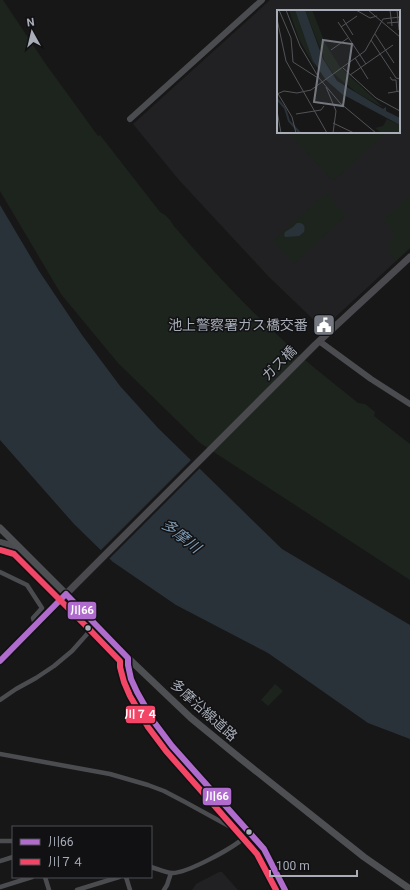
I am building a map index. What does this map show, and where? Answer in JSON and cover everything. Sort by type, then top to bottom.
[{"type":"main road","name":"ガス橋","points":[[0,661],[317,343],[410,257]]},
{"type":"main road","name":"多摩沿線道路","points":[[0,528],[128,658],[191,718],[364,857],[410,889]]},
{"type":"street","points":[[130,119],[261,0]]},
{"type":"street","points":[[317,343],[410,404]]},
{"type":"street","points":[[0,542],[18,547]]},
{"type":"street","points":[[0,572],[27,585],[37,599],[42,608],[33,618],[35,625]]},
{"type":"street","points":[[0,700],[54,666],[72,651],[96,624]]},
{"type":"street","points":[[128,658],[131,679],[154,722],[201,780],[264,849],[285,890]]},
{"type":"street","points":[[0,754],[110,774],[148,785],[164,791],[238,831],[244,838]]},
{"type":"street","points":[[152,868],[171,873],[182,872],[215,856],[240,841],[250,832]]},
{"type":"street","points":[[0,841],[12,841]]},
{"type":"street","points":[[0,861],[12,857]]},
{"type":"street","points":[[164,890],[171,873]]},
{"type":"street","points":[[0,887],[29,878]]},
{"type":"street","points":[[45,878],[49,890]]},
{"type":"street","points":[[77,890],[116,878]]},
{"type":"street","points":[[126,878],[130,890]]},
{"type":"shaded area","points":[[0,0],[3,0],[45,63],[98,136],[100,135],[160,212],[169,219],[213,271],[241,300],[312,366],[358,403],[365,404],[375,412],[374,416],[410,444],[410,580],[200,443],[118,363],[61,294],[0,191]]},
{"type":"shaded area","points":[[270,0],[410,0],[410,248],[328,324],[323,319],[318,324],[269,277],[179,180],[133,124]]},
{"type":"shaded area","points":[[289,133],[385,133],[333,181]]},
{"type":"shaded area","points":[[326,193],[346,215],[294,264],[273,241]]},
{"type":"shaded area","points":[[410,195],[410,248],[396,261],[389,252],[389,245],[387,242],[396,234],[384,220]]},
{"type":"shaded area","points":[[275,684],[283,691],[268,706],[261,700]]},
{"type":"shaded area","points":[[219,872],[222,872],[238,890],[192,890],[196,884]]},
{"type":"water","name":"多摩川","points":[[0,205],[39,271],[82,335],[120,386],[158,428],[282,549],[410,625],[410,739],[368,723],[268,653],[176,605],[113,562],[74,524],[0,440]]},
{"type":"water","points":[[297,223],[304,225],[304,232],[299,236],[284,236],[285,232]]},
{"type":"pier","points":[[192,459],[201,467],[108,560],[100,551]]},
{"type":"transit line","name":"川７４","points":[[0,550],[14,554],[120,661],[124,682],[130,696],[148,727],[166,751],[257,854],[276,890]]},
{"type":"transit line","name":"川66","points":[[0,661],[66,594],[128,658],[131,679],[154,722],[172,746],[264,849],[285,890]]},
{"type":"place","name":"池上警察署ガス橋交番","points":[[324,325]]}]
